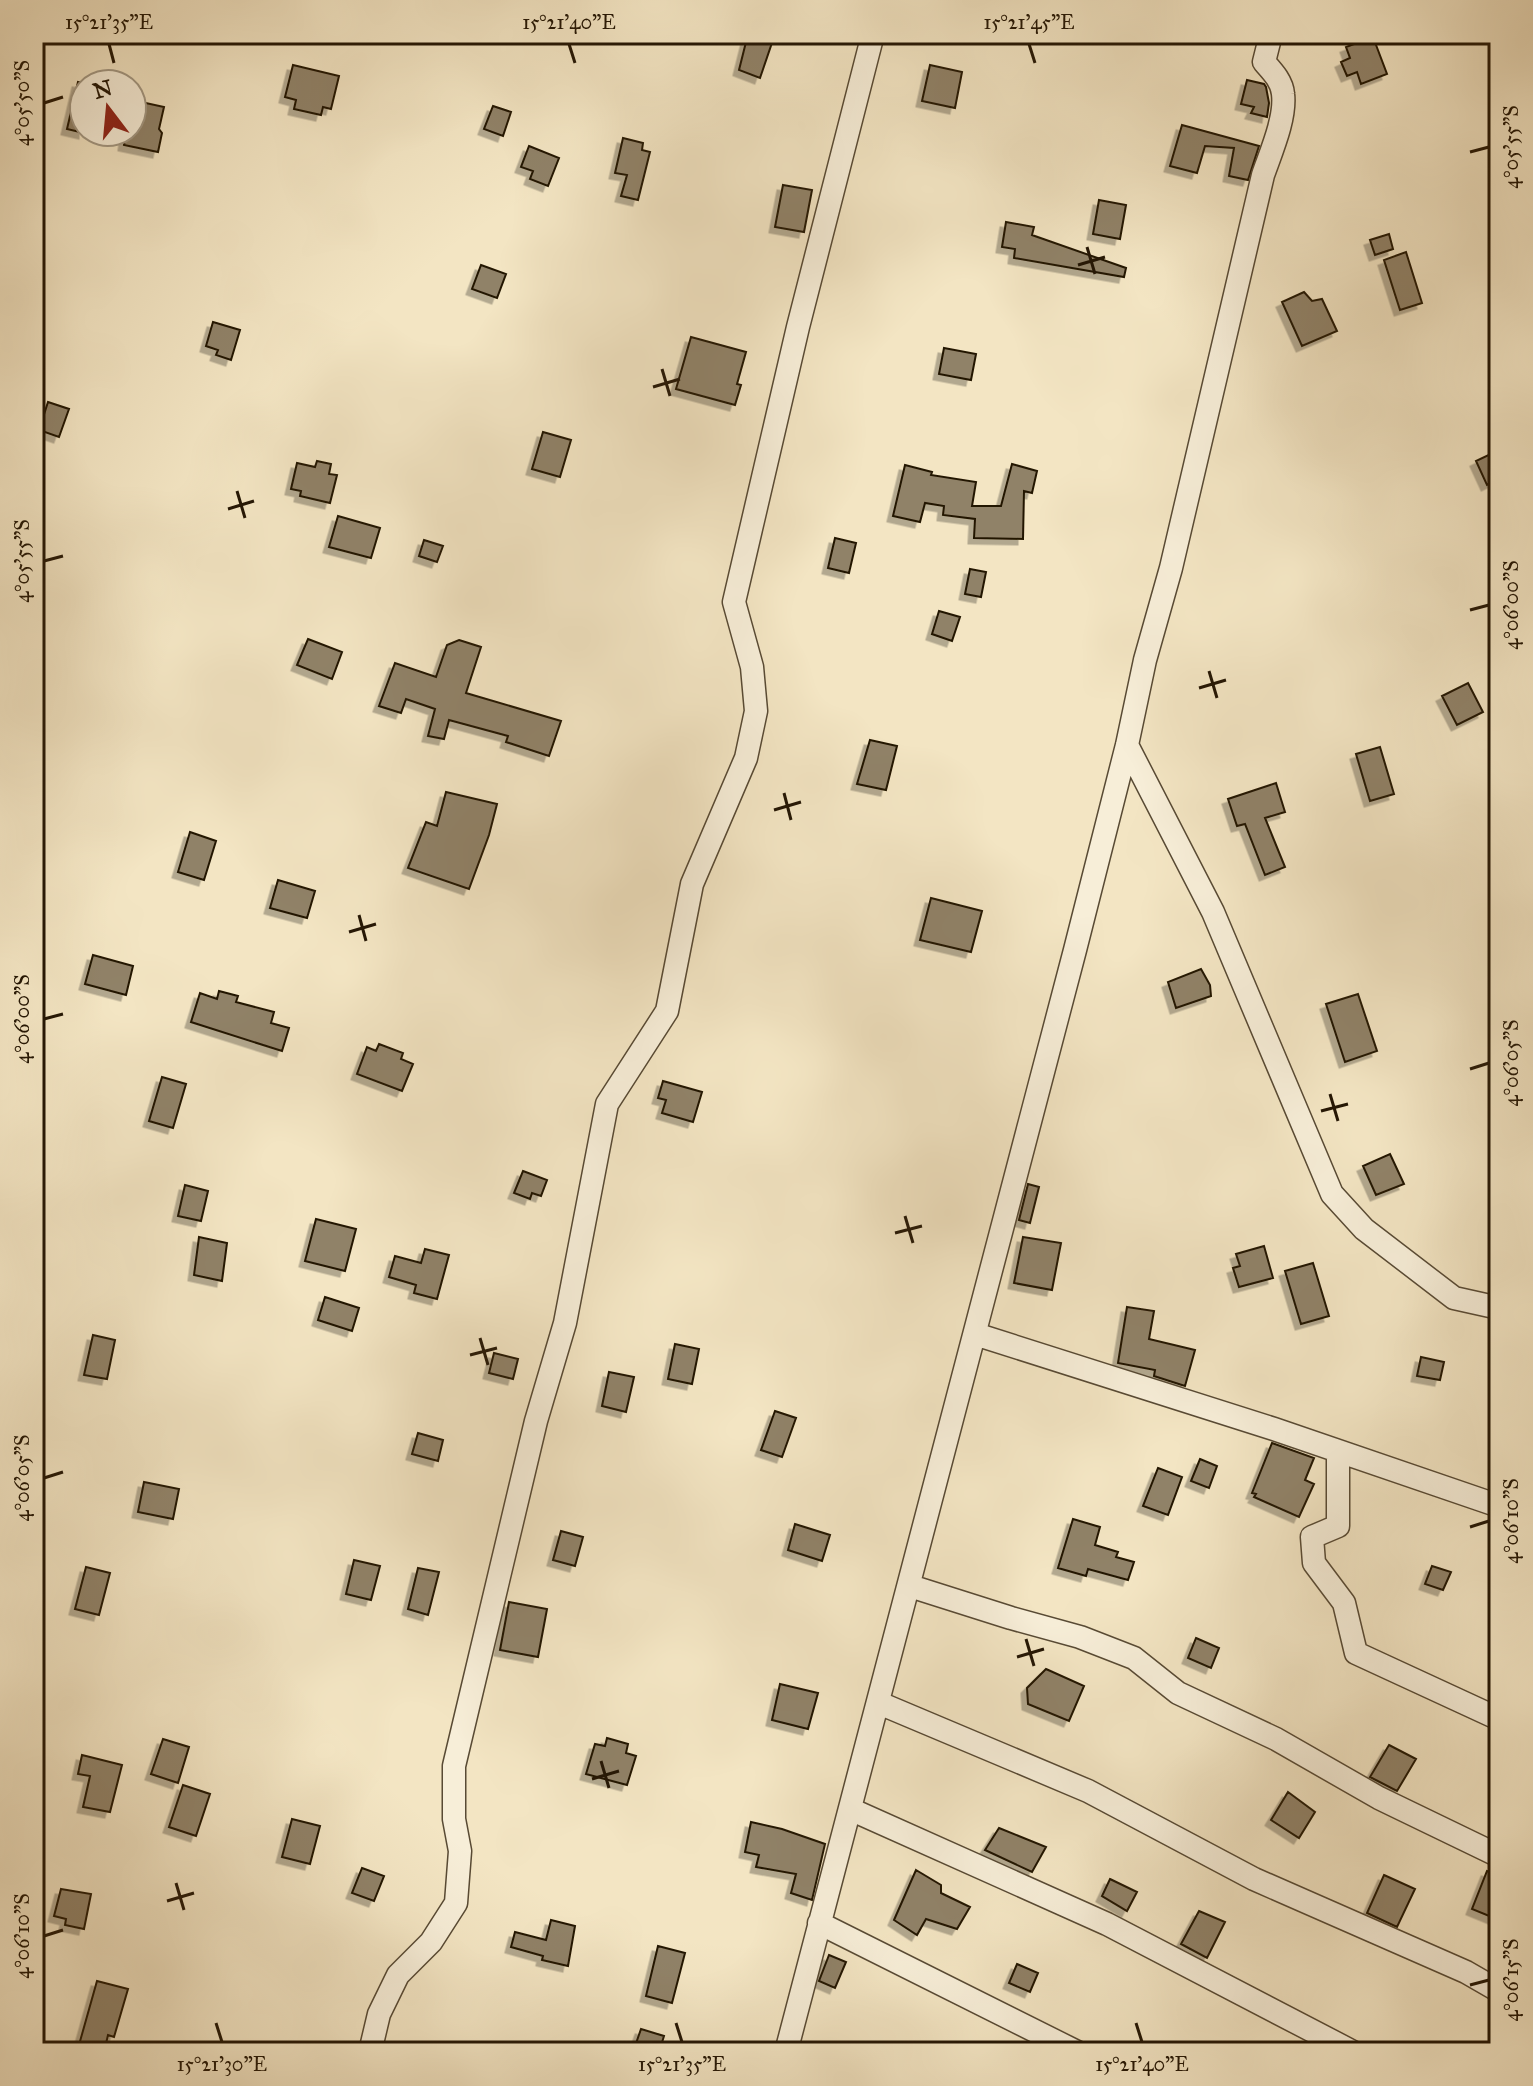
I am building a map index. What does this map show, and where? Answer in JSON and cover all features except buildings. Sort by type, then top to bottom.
[{"type":"street","points":[[370,2052],[379,2014],[398,1975],[431,1942],[456,1903],[460,1851],[454,1819],[454,1766],[536,1421],[565,1323],[607,1104],[667,1011],[692,884],[746,758],[756,711],[752,667],[734,602],[798,327],[873,34]]},
{"type":"street","points":[[788,2051],[1127,745],[1263,175],[1278,134],[1283,95],[1277,77],[1264,62],[1271,34]]},
{"type":"street","points":[[1127,745],[1213,912],[1332,1194],[1364,1229],[1454,1298],[1499,1308]]},
{"type":"street","points":[[975,1334],[1499,1506]]},
{"type":"street","points":[[1338,1451],[1338,1526],[1312,1537],[1314,1563],[1344,1603],[1356,1653],[1499,1719]]},
{"type":"street","points":[[910,1586],[1080,1637],[1134,1658],[1178,1693],[1276,1739],[1379,1798],[1499,1856]]},
{"type":"street","points":[[879,1703],[1088,1791],[1254,1879],[1466,1972],[1499,1991]]},
{"type":"street","points":[[850,1809],[1107,1924],[1353,2052]]},
{"type":"street","points":[[819,1923],[1077,2052]]}]
